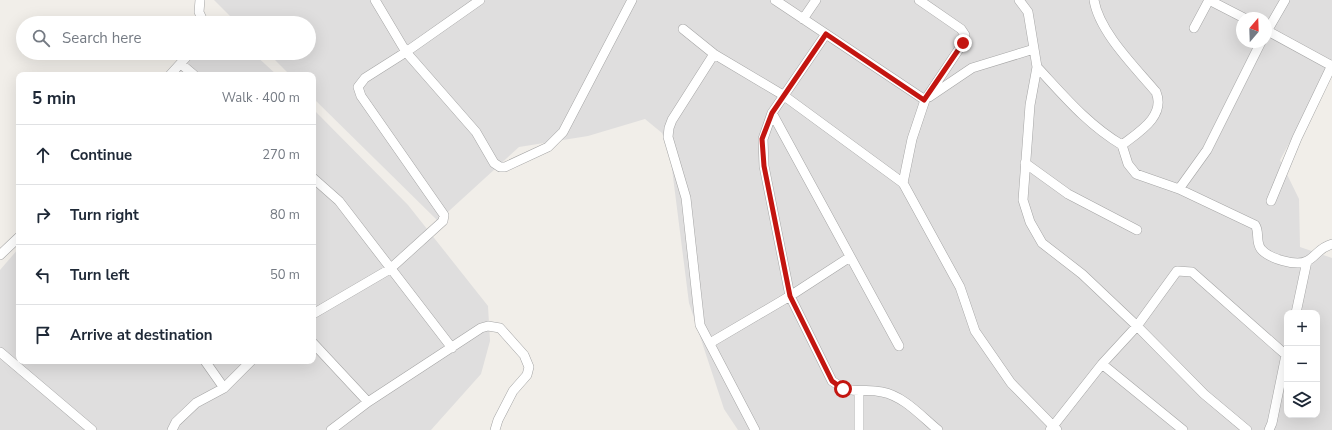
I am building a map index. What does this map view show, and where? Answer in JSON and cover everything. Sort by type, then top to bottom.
[{"type":"street","points":[[200,0],[199,12],[201,16]]},
{"type":"street","points":[[375,0],[406,52],[476,132],[494,163],[500,167],[505,167],[548,146],[563,132],[632,0]]},
{"type":"street","points":[[316,312],[390,269],[442,221],[444,215],[361,96],[358,87],[365,78],[406,52],[480,0]]},
{"type":"street","points":[[775,0],[924,100]]},
{"type":"street","points":[[803,19],[816,0]]},
{"type":"street","points":[[903,183],[912,139],[924,100],[963,43],[965,35],[961,29],[919,0]]},
{"type":"street","points":[[1019,0],[1028,12],[1037,67],[1030,105],[1023,200],[1030,222],[1042,243],[1082,274],[1137,326],[1204,394],[1247,430]]},
{"type":"street","points":[[1094,0],[1105,27],[1156,92],[1160,100],[1159,107],[1147,127],[1122,145]]},
{"type":"street","points":[[1194,28],[1209,0],[1236,14]]},
{"type":"street","points":[[1272,21],[1285,0]]},
{"type":"street","points":[[683,29],[714,54],[783,95],[903,183],[960,287],[975,331],[1011,384],[1053,429],[1102,364],[1137,326],[1177,271],[1192,272],[1284,351]]},
{"type":"street","points":[[826,34],[772,113],[762,139],[764,166],[790,296],[832,381],[843,389],[859,392],[882,392],[900,399],[938,430]]},
{"type":"street","points":[[1272,34],[1332,65],[1298,138],[1272,201]]},
{"type":"street","points":[[1179,189],[1207,150],[1258,48]]},
{"type":"street","points":[[924,100],[972,68],[1034,49]]},
{"type":"street","points":[[714,54],[672,120],[668,128],[668,137],[686,198],[700,325],[755,430]]},
{"type":"street","points":[[173,72],[184,60]]},
{"type":"street","points":[[181,64],[190,72]]},
{"type":"street","points":[[1037,67],[1083,117],[1102,133],[1122,145],[1128,164],[1136,174],[1179,189],[1255,225],[1257,228],[1257,242],[1262,250],[1288,262],[1297,264],[1307,261],[1323,246],[1332,244]]},
{"type":"street","points":[[772,113],[899,346]]},
{"type":"street","points":[[1025,163],[1068,194],[1137,230]]},
{"type":"street","points":[[316,181],[339,201],[452,348]]},
{"type":"street","points":[[0,255],[16,240]]},
{"type":"street","points":[[710,343],[790,296],[850,257]]},
{"type":"street","points":[[1297,310],[1307,261]]},
{"type":"street","points":[[331,430],[368,402],[481,328],[494,326],[505,332],[528,361],[527,375],[513,392],[498,420],[495,430]]},
{"type":"street","points":[[316,346],[368,402]]},
{"type":"street","points":[[0,352],[92,430]]},
{"type":"street","points":[[1269,430],[1272,423],[1284,363]]},
{"type":"street","points":[[207,364],[224,388]]},
{"type":"street","points":[[172,430],[176,422],[196,402],[224,388],[248,364]]},
{"type":"street","points":[[1102,364],[1184,430]]},
{"type":"street","points":[[859,392],[859,430]]},
{"type":"shaded area","points":[[214,0],[1332,0],[1332,65],[1280,160],[1299,199],[1300,247],[1332,258],[1332,430],[738,430],[724,409],[689,303],[670,153],[662,133],[645,119],[588,136],[519,147],[438,221],[316,101],[316,72],[287,72],[275,60],[316,60],[316,16],[230,16]]},
{"type":"shaded area","points":[[184,60],[261,60],[274,72],[174,72]]},
{"type":"shaded area","points":[[316,112],[408,205],[488,306],[490,341],[481,374],[431,430],[0,430],[0,270],[16,251],[16,364],[316,364]]},
{"type":"route","points":[[843,389],[832,381],[790,296],[764,166],[762,139],[772,113],[826,34],[924,100],[963,43]]}]
